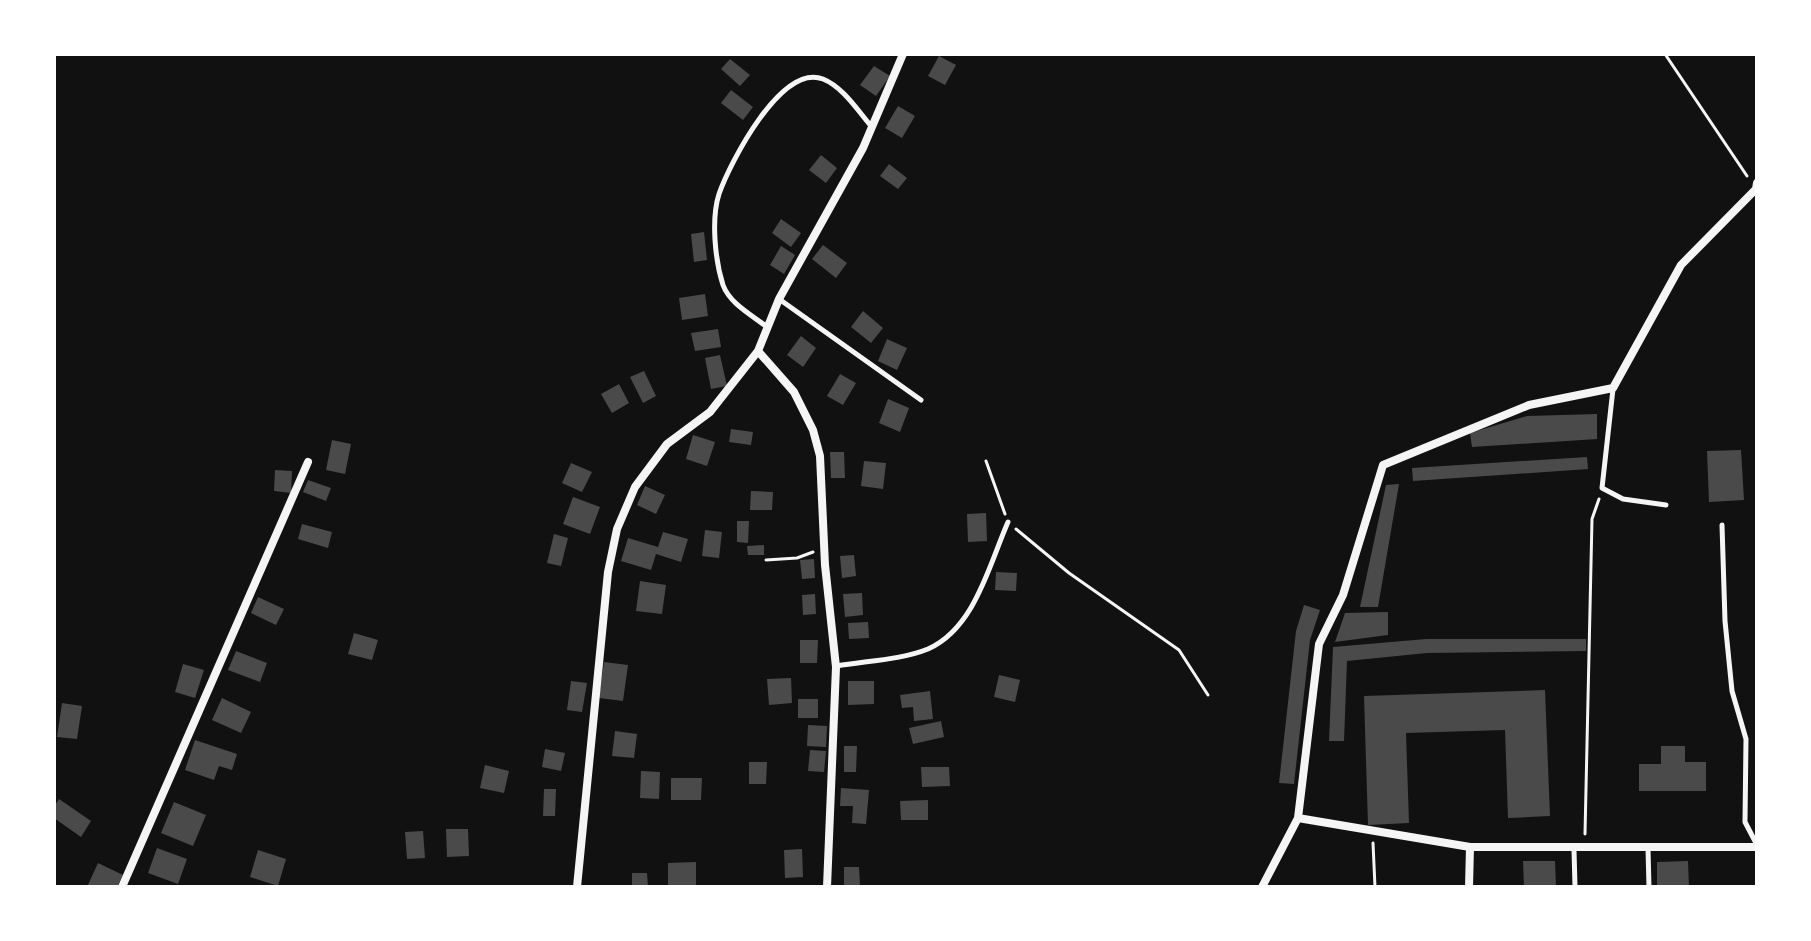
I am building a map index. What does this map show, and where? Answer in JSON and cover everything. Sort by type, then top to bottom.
[{"type":"street","points":[[577,887],[608,572],[617,529],[635,487],[667,444],[710,412],[758,351],[779,299],[863,148],[903,54]]},
{"type":"street","points":[[1262,887],[1298,818],[1319,644],[1343,595],[1383,465],[1529,405],[1613,388],[1681,265],[1756,186]]},
{"type":"street","points":[[758,351],[794,392],[813,430],[820,456],[824,550],[836,667],[827,887]]},
{"type":"street","points":[[122,887],[308,462]]},
{"type":"street","points":[[1298,818],[1470,847],[1585,850],[1757,846]]},
{"type":"street","points":[[1469,887],[1470,847]]},
{"type":"lane","points":[[768,327],[731,299],[723,285],[715,223],[719,195],[754,126],[780,93],[807,78],[822,79],[843,94],[872,126]]},
{"type":"lane","points":[[779,299],[921,400]]},
{"type":"lane","points":[[1613,388],[1602,488],[1623,499],[1666,505]]},
{"type":"lane","points":[[836,667],[926,650],[947,637],[971,610],[1008,522]]},
{"type":"lane","points":[[1722,525],[1732,691],[1746,739],[1745,822],[1757,846]]},
{"type":"lane","points":[[1648,849],[1649,887]]},
{"type":"lane","points":[[1574,850],[1575,887]]},
{"type":"path","points":[[1665,54],[1756,186]]},
{"type":"path","points":[[986,461],[1008,522],[1069,573],[1179,650],[1208,695]]},
{"type":"path","points":[[1585,850],[1592,519],[1602,488]]},
{"type":"path","points":[[766,560],[797,558],[824,550]]},
{"type":"path","points":[[1373,831],[1375,887]]},
{"type":"building","points":[[939,56],[956,65],[945,85],[928,76]]},
{"type":"building","points":[[730,59],[750,75],[740,86],[721,69]]},
{"type":"building","points":[[874,66],[890,76],[876,96],[860,85]]},
{"type":"building","points":[[731,90],[753,107],[743,120],[721,103]]},
{"type":"building","points":[[898,106],[915,116],[902,138],[885,128]]},
{"type":"building","points":[[821,155],[837,168],[826,183],[809,170]]},
{"type":"building","points":[[889,164],[907,178],[898,189],[880,176]]},
{"type":"building","points":[[781,219],[801,233],[791,247],[772,233]]},
{"type":"building","points":[[704,232],[707,260],[694,262],[691,234]]},
{"type":"building","points":[[823,245],[847,263],[836,278],[812,259]]},
{"type":"building","points":[[781,246],[795,255],[784,274],[770,265]]},
{"type":"building","points":[[705,294],[708,316],[682,320],[679,298]]},
{"type":"building","points":[[863,311],[883,328],[871,343],[851,327]]},
{"type":"building","points":[[718,329],[721,347],[695,351],[691,333]]},
{"type":"building","points":[[801,336],[816,348],[803,367],[787,355]]},
{"type":"building","points":[[887,339],[907,348],[897,370],[878,361]]},
{"type":"building","points":[[720,355],[727,386],[711,389],[705,358]]},
{"type":"building","points":[[644,371],[656,396],[643,403],[630,377]]},
{"type":"building","points":[[840,374],[856,383],[843,405],[827,396]]},
{"type":"building","points":[[619,384],[629,403],[612,413],[601,394]]},
{"type":"building","points":[[888,399],[909,408],[900,432],[879,423]]},
{"type":"building","points":[[1597,414],[1597,439],[1472,447],[1470,433],[1527,416]]},
{"type":"building","points":[[731,429],[753,432],[751,445],[729,442]]},
{"type":"building","points":[[693,435],[715,442],[707,466],[686,459]]},
{"type":"building","points":[[332,440],[351,444],[345,474],[326,470]]},
{"type":"building","points":[[1741,450],[1744,500],[1709,502],[1707,451]]},
{"type":"building","points":[[830,452],[844,452],[845,478],[831,478]]},
{"type":"building","points":[[1587,457],[1588,469],[1413,481],[1412,468]]},
{"type":"building","points":[[864,461],[886,463],[883,489],[861,486]]},
{"type":"building","points":[[571,463],[592,472],[582,492],[562,483]]},
{"type":"building","points":[[275,470],[292,471],[291,493],[274,491]]},
{"type":"building","points":[[308,480],[331,488],[326,501],[303,492]]},
{"type":"building","points":[[1399,484],[1378,607],[1360,607],[1386,485]]},
{"type":"building","points":[[645,486],[665,495],[656,514],[637,505]]},
{"type":"building","points":[[751,491],[773,492],[772,510],[750,510]]},
{"type":"building","points":[[573,497],[600,507],[590,534],[563,524]]},
{"type":"building","points":[[986,513],[987,541],[968,542],[967,514]]},
{"type":"building","points":[[737,521],[749,521],[748,543],[737,542]]},
{"type":"building","points":[[302,524],[332,532],[328,548],[298,539]]},
{"type":"building","points":[[705,530],[722,532],[719,558],[702,556]]},
{"type":"building","points":[[663,532],[688,539],[681,562],[656,554],[651,570],[621,561],[628,538],[658,547]]},
{"type":"building","points":[[554,534],[568,538],[561,566],[547,563]]},
{"type":"building","points":[[764,545],[764,555],[748,555],[747,546]]},
{"type":"building","points":[[854,555],[856,576],[842,578],[840,556]]},
{"type":"building","points":[[814,559],[815,578],[802,579],[800,560]]},
{"type":"building","points":[[996,572],[1017,573],[1016,591],[995,590]]},
{"type":"building","points":[[640,581],[666,585],[662,614],[636,611]]},
{"type":"building","points":[[862,593],[863,615],[845,617],[843,594]]},
{"type":"building","points":[[815,594],[816,614],[803,615],[802,595]]},
{"type":"building","points":[[258,597],[284,609],[276,625],[251,613]]},
{"type":"building","points":[[1304,605],[1320,610],[1310,640],[1294,784],[1279,783],[1296,631]]},
{"type":"building","points":[[1388,612],[1388,635],[1335,642],[1345,613]]},
{"type":"building","points":[[868,622],[869,638],[849,639],[848,623]]},
{"type":"building","points":[[354,633],[378,640],[372,660],[348,654]]},
{"type":"building","points":[[1426,639],[1586,639],[1586,651],[1427,653],[1347,661],[1344,741],[1329,741],[1333,647]]},
{"type":"building","points":[[800,640],[818,640],[817,663],[800,663]]},
{"type":"building","points":[[236,651],[267,663],[260,682],[228,670]]},
{"type":"building","points":[[604,662],[628,665],[623,701],[599,698]]},
{"type":"building","points":[[183,664],[204,670],[195,698],[175,692]]},
{"type":"building","points":[[999,675],[1020,680],[1015,702],[994,697]]},
{"type":"building","points":[[791,678],[792,703],[769,705],[767,679]]},
{"type":"building","points":[[571,681],[587,683],[582,712],[567,710]]},
{"type":"building","points":[[848,681],[874,681],[874,704],[848,705]]},
{"type":"building","points":[[1545,690],[1550,816],[1508,818],[1505,730],[1406,733],[1409,823],[1368,825],[1364,696]]},
{"type":"building","points":[[930,691],[933,719],[914,721],[913,707],[902,708],[900,695]]},
{"type":"building","points":[[222,698],[251,712],[241,733],[212,720]]},
{"type":"building","points":[[798,699],[818,699],[818,718],[798,718]]},
{"type":"building","points":[[62,703],[82,706],[77,739],[57,737]]},
{"type":"building","points":[[941,721],[944,737],[913,744],[909,728]]},
{"type":"building","points":[[808,725],[827,726],[826,747],[807,746]]},
{"type":"building","points":[[615,731],[637,734],[634,758],[612,756]]},
{"type":"building","points":[[195,740],[237,754],[232,770],[219,766],[214,780],[185,770]]},
{"type":"building","points":[[844,746],[857,746],[856,772],[844,772]]},
{"type":"building","points":[[1661,746],[1685,746],[1685,762],[1706,762],[1706,791],[1639,791],[1639,764],[1661,764]]},
{"type":"building","points":[[545,749],[565,753],[561,771],[542,767]]},
{"type":"building","points":[[810,750],[826,751],[824,772],[808,771]]},
{"type":"building","points":[[749,762],[767,762],[766,784],[749,784]]},
{"type":"building","points":[[485,765],[509,771],[504,793],[480,788]]},
{"type":"building","points":[[921,767],[949,767],[950,786],[922,787]]},
{"type":"building","points":[[641,771],[660,772],[659,799],[640,798]]},
{"type":"building","points":[[671,778],[702,778],[701,800],[671,800]]},
{"type":"building","points":[[841,788],[869,790],[866,824],[852,823],[853,806],[840,806]]},
{"type":"building","points":[[544,789],[556,789],[555,816],[543,816]]},
{"type":"building","points":[[59,799],[91,821],[81,837],[54,818],[54,807]]},
{"type":"building","points":[[928,800],[928,820],[901,820],[900,801]]},
{"type":"building","points":[[174,802],[206,815],[193,846],[161,833]]},
{"type":"building","points":[[446,829],[468,829],[469,856],[447,857]]},
{"type":"building","points":[[423,831],[425,858],[407,859],[405,832]]},
{"type":"building","points":[[157,848],[187,859],[178,884],[148,873]]},
{"type":"building","points":[[802,849],[803,877],[785,878],[784,850]]},
{"type":"building","points":[[258,850],[286,859],[278,886],[250,877]]},
{"type":"building","points":[[1523,861],[1555,861],[1556,887],[1524,887]]},
{"type":"building","points":[[1688,861],[1689,887],[1657,887],[1657,862]]},
{"type":"building","points":[[696,862],[696,887],[668,887],[668,863]]},
{"type":"building","points":[[98,863],[123,875],[117,887],[87,887]]},
{"type":"building","points":[[844,867],[859,867],[860,885],[844,886]]},
{"type":"building","points":[[632,873],[647,873],[648,887],[632,887]]}]
